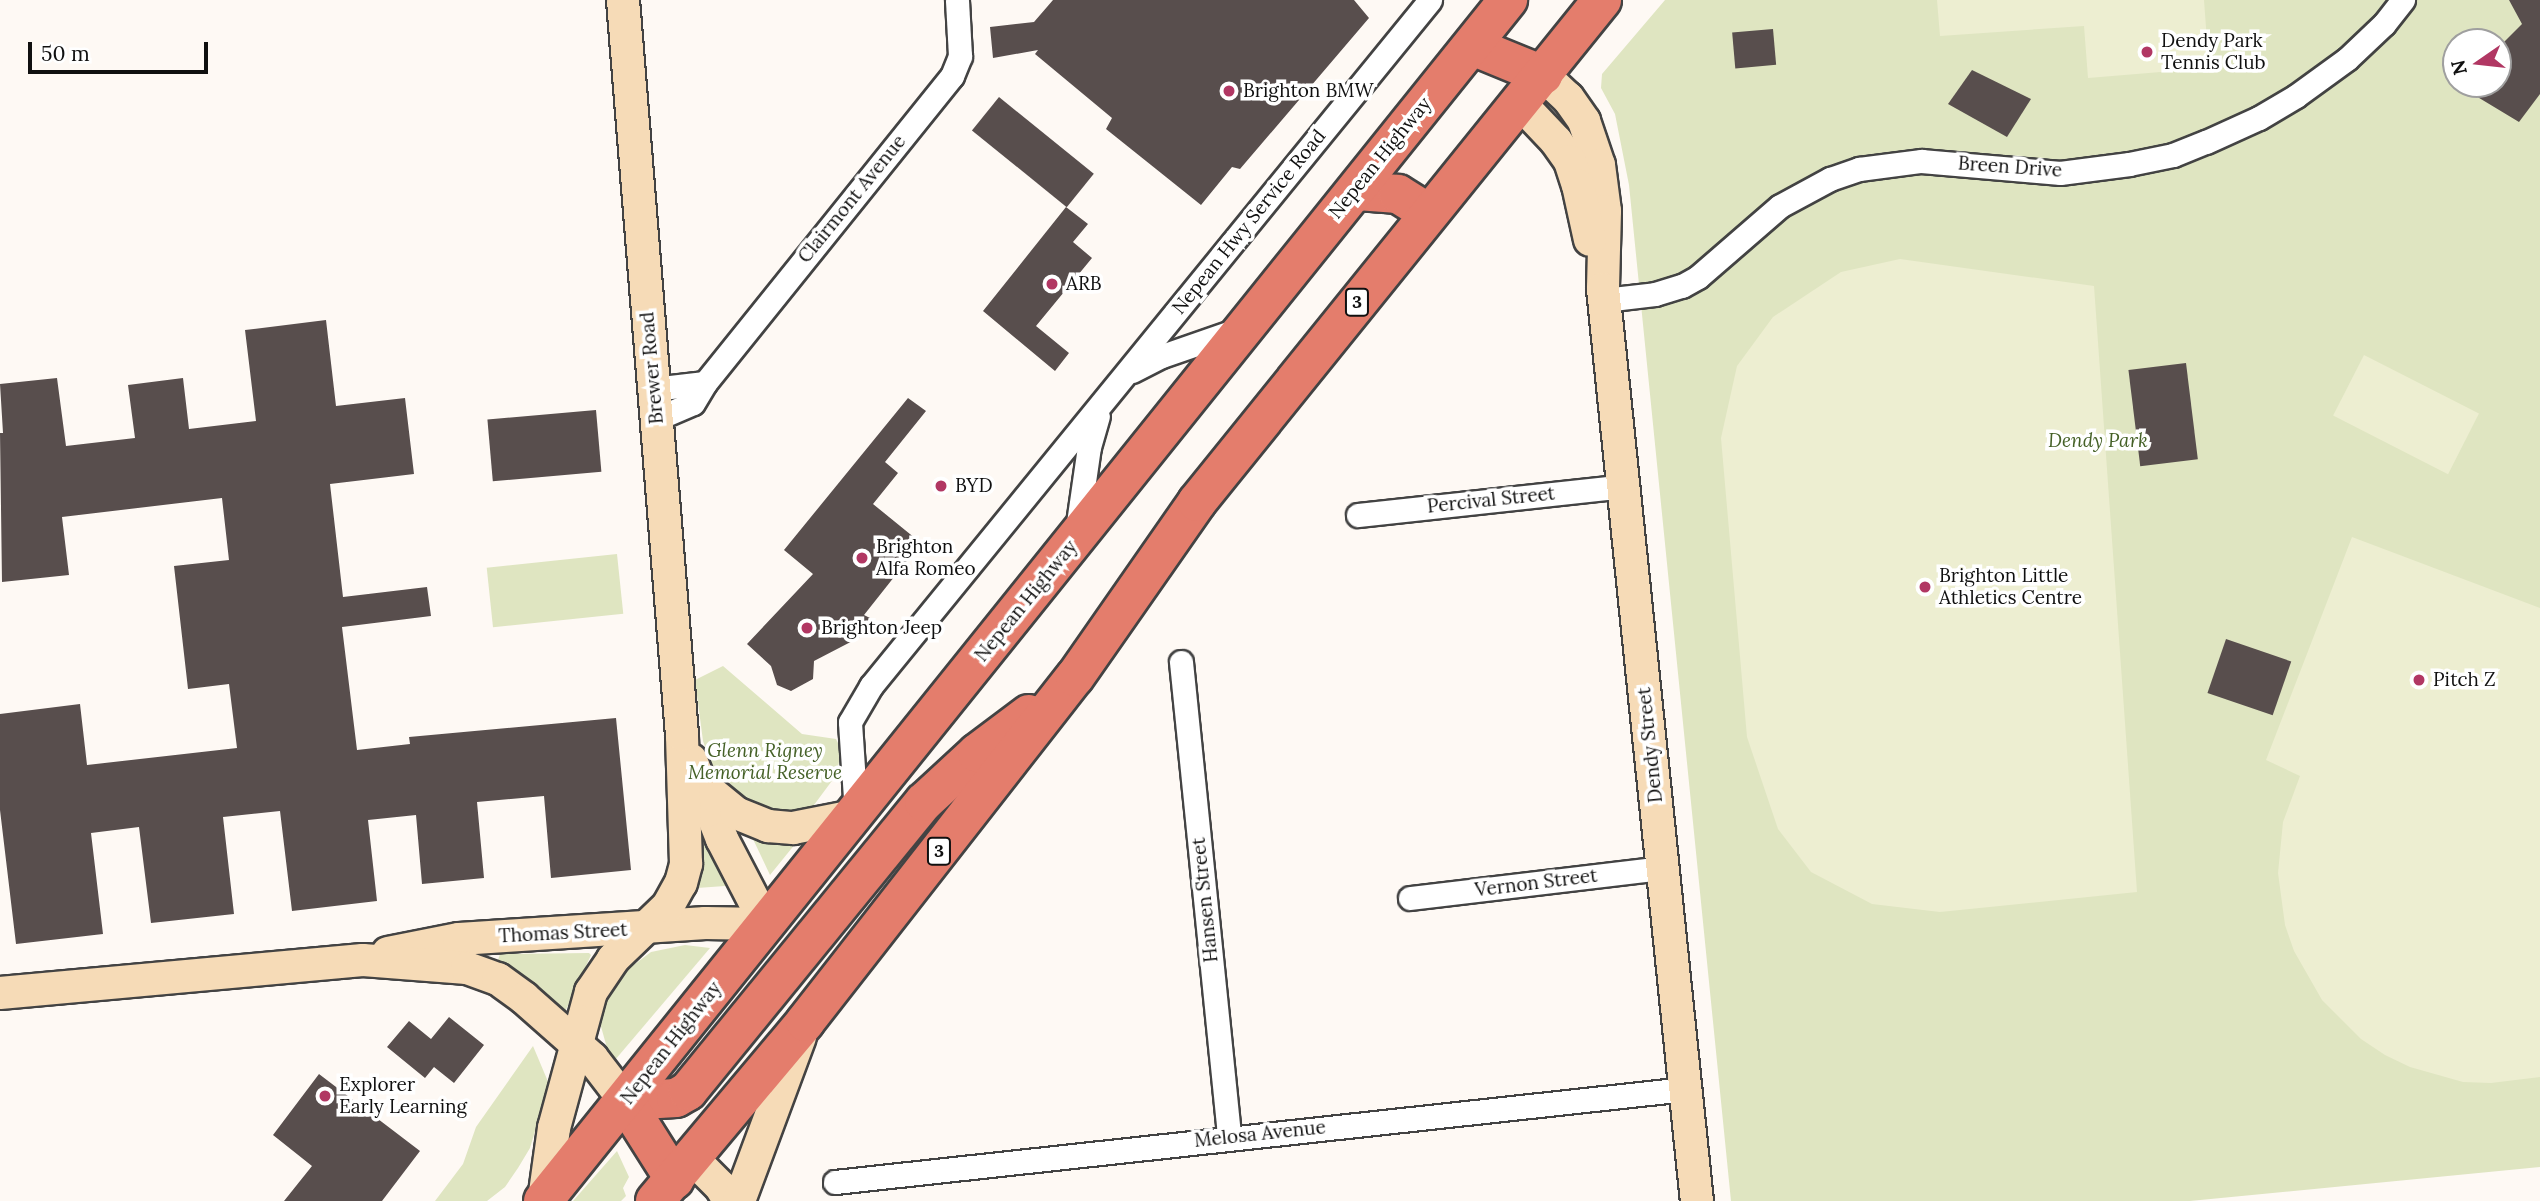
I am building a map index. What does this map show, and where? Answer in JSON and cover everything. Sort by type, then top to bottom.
[{"type":"highway","name":"Nepean Highway","points":[[544,1200],[1508,0]]},
{"type":"highway","name":"3","points":[[678,1185],[1068,685],[1197,502],[1602,0]]},
{"type":"highway","points":[[1472,46],[1531,89]]},
{"type":"highway","points":[[1356,191],[1398,194],[1428,213]]},
{"type":"highway","points":[[678,1185],[625,1101],[673,1098],[686,1093],[788,971],[890,842],[945,781],[989,743],[1068,685]]},
{"type":"highway","points":[[855,815],[890,842]]},
{"type":"highway","points":[[766,924],[807,1020]]},
{"type":"street","name":"Brewer Road","points":[[544,1200],[550,1146],[575,1043],[598,979],[613,959],[647,928],[671,901],[685,870],[682,735],[623,0]]},
{"type":"street","name":"Clairmont Avenue","points":[[655,404],[705,383],[952,76],[960,56],[957,0]]},
{"type":"street","name":"Breen Drive","points":[[1604,295],[1655,294],[1682,286],[1706,271],[1780,205],[1821,183],[1859,169],[1921,160],[2060,173],[2173,155],[2259,118],[2326,74],[2384,24],[2403,0]]},
{"type":"street","name":"Nepean Hwy Service Road","points":[[855,815],[850,725],[857,708],[884,668],[1105,400],[1427,1]]},
{"type":"street","name":"Dendy Street","points":[[1531,89],[1576,108],[1590,131],[1598,157],[1605,211],[1604,295],[1697,1201]]},
{"type":"street","name":"Nepean Hwy Service Road","points":[[1121,379],[1155,359],[1247,326]]},
{"type":"street","name":"Nepean Hwy Service Road","points":[[1076,540],[1089,447],[1105,400]]},
{"type":"street","name":"Percival Street","points":[[1358,515],[1624,486]]},
{"type":"street","name":"Hansen Street","points":[[1181,662],[1229,1138]]},
{"type":"street","name":"Brewer Road","points":[[682,735],[722,839],[766,924]]},
{"type":"street","points":[[699,783],[736,813],[768,826],[793,828],[855,815]]},
{"type":"street","name":"Vernon Street","points":[[1410,898],[1662,868]]},
{"type":"street","name":"Thomas Street","points":[[363,960],[411,946],[459,939],[723,922],[766,924]]},
{"type":"street","name":"Thomas Street","points":[[0,993],[363,960],[460,967],[488,975],[524,998],[599,1066],[625,1101]]},
{"type":"street","points":[[678,1185],[721,1188],[737,1199],[807,1020]]},
{"type":"street","name":"Melosa Avenue","points":[[835,1182],[1685,1089]]},
{"type":"green space","name":"Dendy Park","points":[[1665,0],[2540,0],[2540,1167],[2190,1201],[1731,1201],[1629,185],[1615,114],[1601,88],[1602,74]]},
{"type":"green space","name":"Dendy Park Tennis Club","points":[[1937,0],[2204,0],[2209,68],[2088,78],[2084,26],[1940,36]]},
{"type":"green space","name":"Brighton Little Athletics Centre","points":[[1900,259],[2094,286],[2137,892],[1940,912],[1872,904],[1811,872],[1778,829],[1747,737],[1721,438],[1737,366],[1773,317],[1841,272]]},
{"type":"green space","points":[[2364,355],[2479,414],[2448,474],[2333,416]]},
{"type":"green space","points":[[2352,537],[2540,608],[2540,1077],[2491,1083],[2463,1082],[2410,1067],[2385,1055],[2361,1039],[2322,1000],[2294,951],[2285,925],[2278,873],[2283,822],[2300,776],[2266,760]]},
{"type":"green space","points":[[617,554],[623,614],[493,627],[487,568]]},
{"type":"green space","name":"Glenn Rigney Memorial Reserve","points":[[723,666],[802,734],[836,739],[841,749],[837,774],[811,809],[793,817],[752,807],[728,788],[712,766],[703,741],[695,680]]},
{"type":"green space","points":[[702,824],[729,884],[725,886],[697,888],[699,873],[696,826]]},
{"type":"green space","points":[[752,837],[775,840],[800,838],[770,875]]},
{"type":"green space","points":[[685,945],[710,948],[615,1060],[607,1048],[600,1023],[608,994],[619,976],[651,952]]},
{"type":"green space","points":[[500,954],[591,955],[564,1014],[497,963]]},
{"type":"green space","points":[[533,1046],[549,1084],[530,1148],[518,1168],[505,1187],[487,1201],[435,1201],[463,1164],[476,1127]]},
{"type":"green space","points":[[617,1151],[629,1177],[623,1188],[626,1196],[621,1201],[573,1201]]},
{"type":"building","points":[[1053,0],[1354,0],[1369,18],[1240,169],[1232,167],[1201,205],[1106,129],[1112,118],[1035,54],[1038,50],[993,58],[990,27],[1034,22]]},
{"type":"building","points":[[2509,0],[2540,0],[2540,94],[2519,122],[2479,98],[2512,98],[2512,34],[2522,24]]},
{"type":"building","points":[[1773,29],[1776,65],[1735,68],[1732,33]]},
{"type":"building","points":[[1972,70],[2031,99],[2007,137],[1948,104]]},
{"type":"building","points":[[999,97],[1094,174],[1067,207],[972,130]]},
{"type":"building","points":[[1066,207],[1088,224],[1073,242],[1092,258],[1036,326],[1069,353],[1055,371],[983,311]]},
{"type":"building","points":[[326,320],[336,406],[405,398],[414,474],[330,484],[343,597],[427,587],[431,616],[342,627],[357,750],[410,744],[409,737],[616,718],[631,870],[551,878],[544,796],[477,802],[484,878],[422,884],[416,815],[368,820],[377,901],[292,911],[280,811],[223,817],[234,914],[151,923],[139,827],[91,833],[103,934],[16,944],[0,810],[0,714],[80,704],[87,765],[237,748],[229,684],[188,689],[174,566],[229,560],[222,498],[62,517],[69,575],[2,582],[0,433],[3,433],[0,384],[57,378],[66,446],[135,438],[128,385],[183,378],[189,429],[256,421],[245,330]]},
{"type":"building","points":[[2186,363],[2198,459],[2140,466],[2128,370]]},
{"type":"building","points":[[908,398],[926,411],[885,462],[898,473],[873,504],[921,543],[864,615],[874,620],[866,634],[814,661],[813,679],[791,691],[777,685],[771,666],[747,644],[813,574],[784,550]]},
{"type":"building","points":[[596,410],[601,472],[493,481],[487,419]]},
{"type":"building","points":[[2226,639],[2291,661],[2273,715],[2207,693]]},
{"type":"building","points":[[449,1017],[484,1045],[454,1083],[434,1067],[425,1078],[387,1047],[409,1021],[431,1039]]},
{"type":"building","name":"Explorer Early Learning","points":[[319,1074],[420,1151],[382,1201],[284,1201],[312,1166],[273,1135]]},
{"type":"place","name":"Dendy Park Tennis Club","points":[[2147,52]]},
{"type":"place","name":"Brighton BMW","points":[[1229,91]]},
{"type":"place","name":"ARB","points":[[1052,284]]},
{"type":"place","name":"BYD","points":[[941,486]]},
{"type":"place","name":"Brighton Alfa Romeo","points":[[862,558]]},
{"type":"place","name":"Brighton Little Athletics Centre","points":[[1925,587]]},
{"type":"place","name":"Brighton Jeep","points":[[807,628]]},
{"type":"place","name":"Pitch Z","points":[[2419,680]]},
{"type":"place","name":"Explorer Early Learning","points":[[325,1096]]}]
